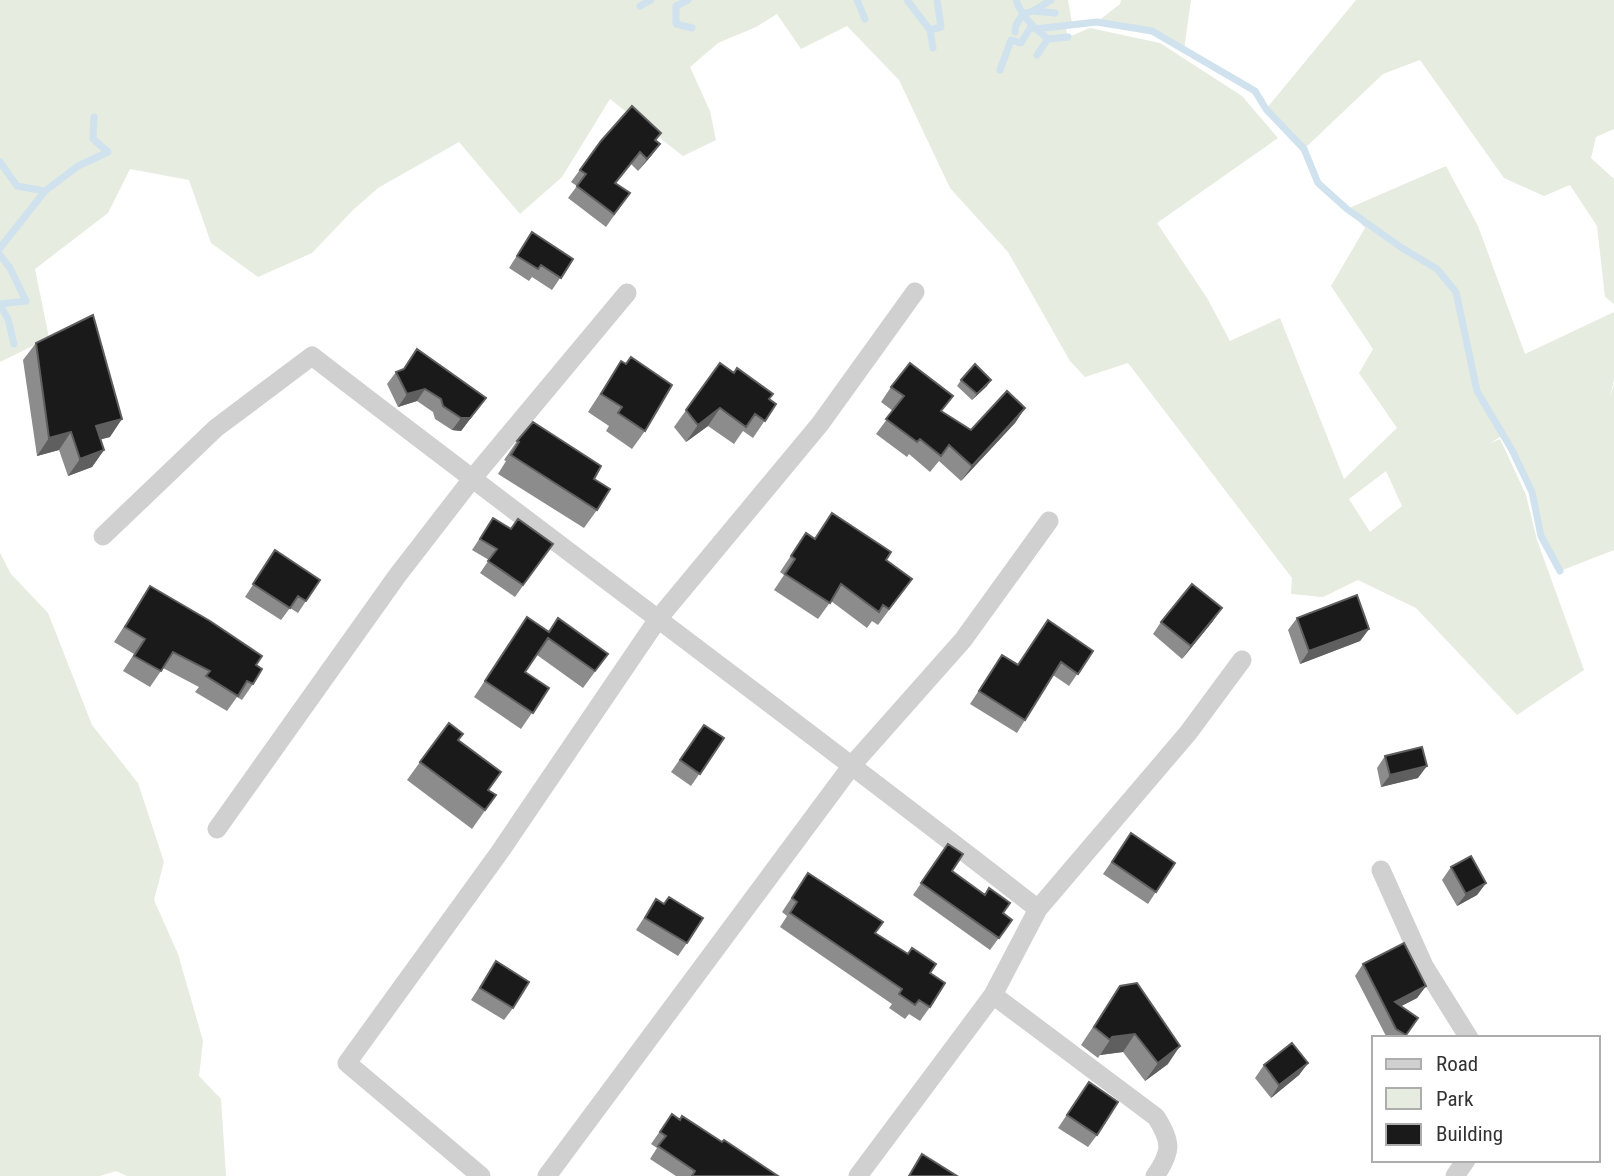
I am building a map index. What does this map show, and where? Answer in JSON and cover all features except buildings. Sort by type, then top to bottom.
[{"type":"street","points":[[481,1176],[347,1063],[499,853],[658,619],[820,424],[915,292]]},
{"type":"street","points":[[217,829],[397,576],[472,479],[626,293]]},
{"type":"street","points":[[103,536],[216,428],[312,356],[853,764],[1038,909]]},
{"type":"street","points":[[547,1176],[853,764],[963,640],[1049,521]]},
{"type":"street","points":[[858,1176],[993,995],[1038,909],[1188,733],[1242,660]]},
{"type":"street","points":[[1381,870],[1424,966],[1468,1036]]},
{"type":"street","points":[[993,995],[1156,1117],[1169,1144],[1165,1162],[1155,1176]]},
{"type":"green space","points":[[0,0],[1068,0],[1072,23],[1066,29],[1068,37],[1090,28],[1160,43],[1242,96],[1278,138],[1157,223],[1207,298],[1230,341],[1280,318],[1344,479],[1397,428],[1359,373],[1373,349],[1331,286],[1365,228],[1347,209],[1446,166],[1478,226],[1525,354],[1614,312],[1614,380],[1609,400],[1614,384],[1614,550],[1560,571],[1541,536],[1532,492],[1503,435],[1489,444],[1500,439],[1526,495],[1537,540],[1584,670],[1517,715],[1416,608],[1358,580],[1323,597],[1291,594],[1292,578],[1128,363],[1085,377],[1070,361],[1008,252],[950,188],[899,80],[847,26],[801,49],[777,14],[756,27],[718,43],[690,67],[710,111],[716,140],[683,156],[610,99],[562,177],[520,214],[459,142],[378,188],[312,253],[258,277],[211,243],[189,180],[130,169],[108,213],[35,269],[49,338],[0,362]],"holes":[[[1386,471],[1402,506],[1370,532],[1349,499]]]},
{"type":"green space","points":[[1121,0],[1191,0],[1184,50],[1152,31],[1097,22],[1120,4]]},
{"type":"green space","points":[[1356,0],[1614,0],[1614,129],[1596,137],[1591,158],[1614,179],[1614,304],[1605,297],[1597,226],[1570,185],[1544,196],[1504,178],[1420,60],[1383,74],[1304,149],[1266,109]]},
{"type":"green space","points":[[0,553],[11,574],[48,613],[92,725],[138,783],[164,862],[154,900],[178,954],[203,1041],[199,1076],[221,1099],[226,1176],[127,1176],[116,1171],[100,1176],[0,1176]]},
{"type":"waterway","points":[[640,6],[651,0]]},
{"type":"waterway","points":[[688,0],[676,6],[676,24],[692,28]]},
{"type":"waterway","points":[[857,0],[865,19]]},
{"type":"waterway","points":[[907,0],[930,30]]},
{"type":"waterway","points":[[933,48],[930,30],[941,27],[937,0]]},
{"type":"waterway","points":[[1016,0],[1029,22],[1048,39],[1068,37]]},
{"type":"waterway","points":[[1015,32],[1023,14],[1051,0]]},
{"type":"waterway","points":[[1033,11],[1055,13]]},
{"type":"waterway","points":[[1035,29],[1097,22],[1152,31],[1255,91],[1266,109],[1304,149],[1318,183],[1347,209],[1437,269],[1456,292],[1477,391],[1512,450],[1532,492],[1541,536],[1560,571]]},
{"type":"waterway","points":[[1000,70],[1011,40],[1021,43],[1032,25]]},
{"type":"waterway","points":[[1037,55],[1048,39]]},
{"type":"waterway","points":[[45,191],[78,166],[108,152],[93,139],[94,117]]},
{"type":"waterway","points":[[0,162],[17,186],[45,191],[0,248]]},
{"type":"waterway","points":[[0,255],[10,268],[26,301],[0,304]]},
{"type":"waterway","points":[[0,305],[8,319],[14,344]]}]
